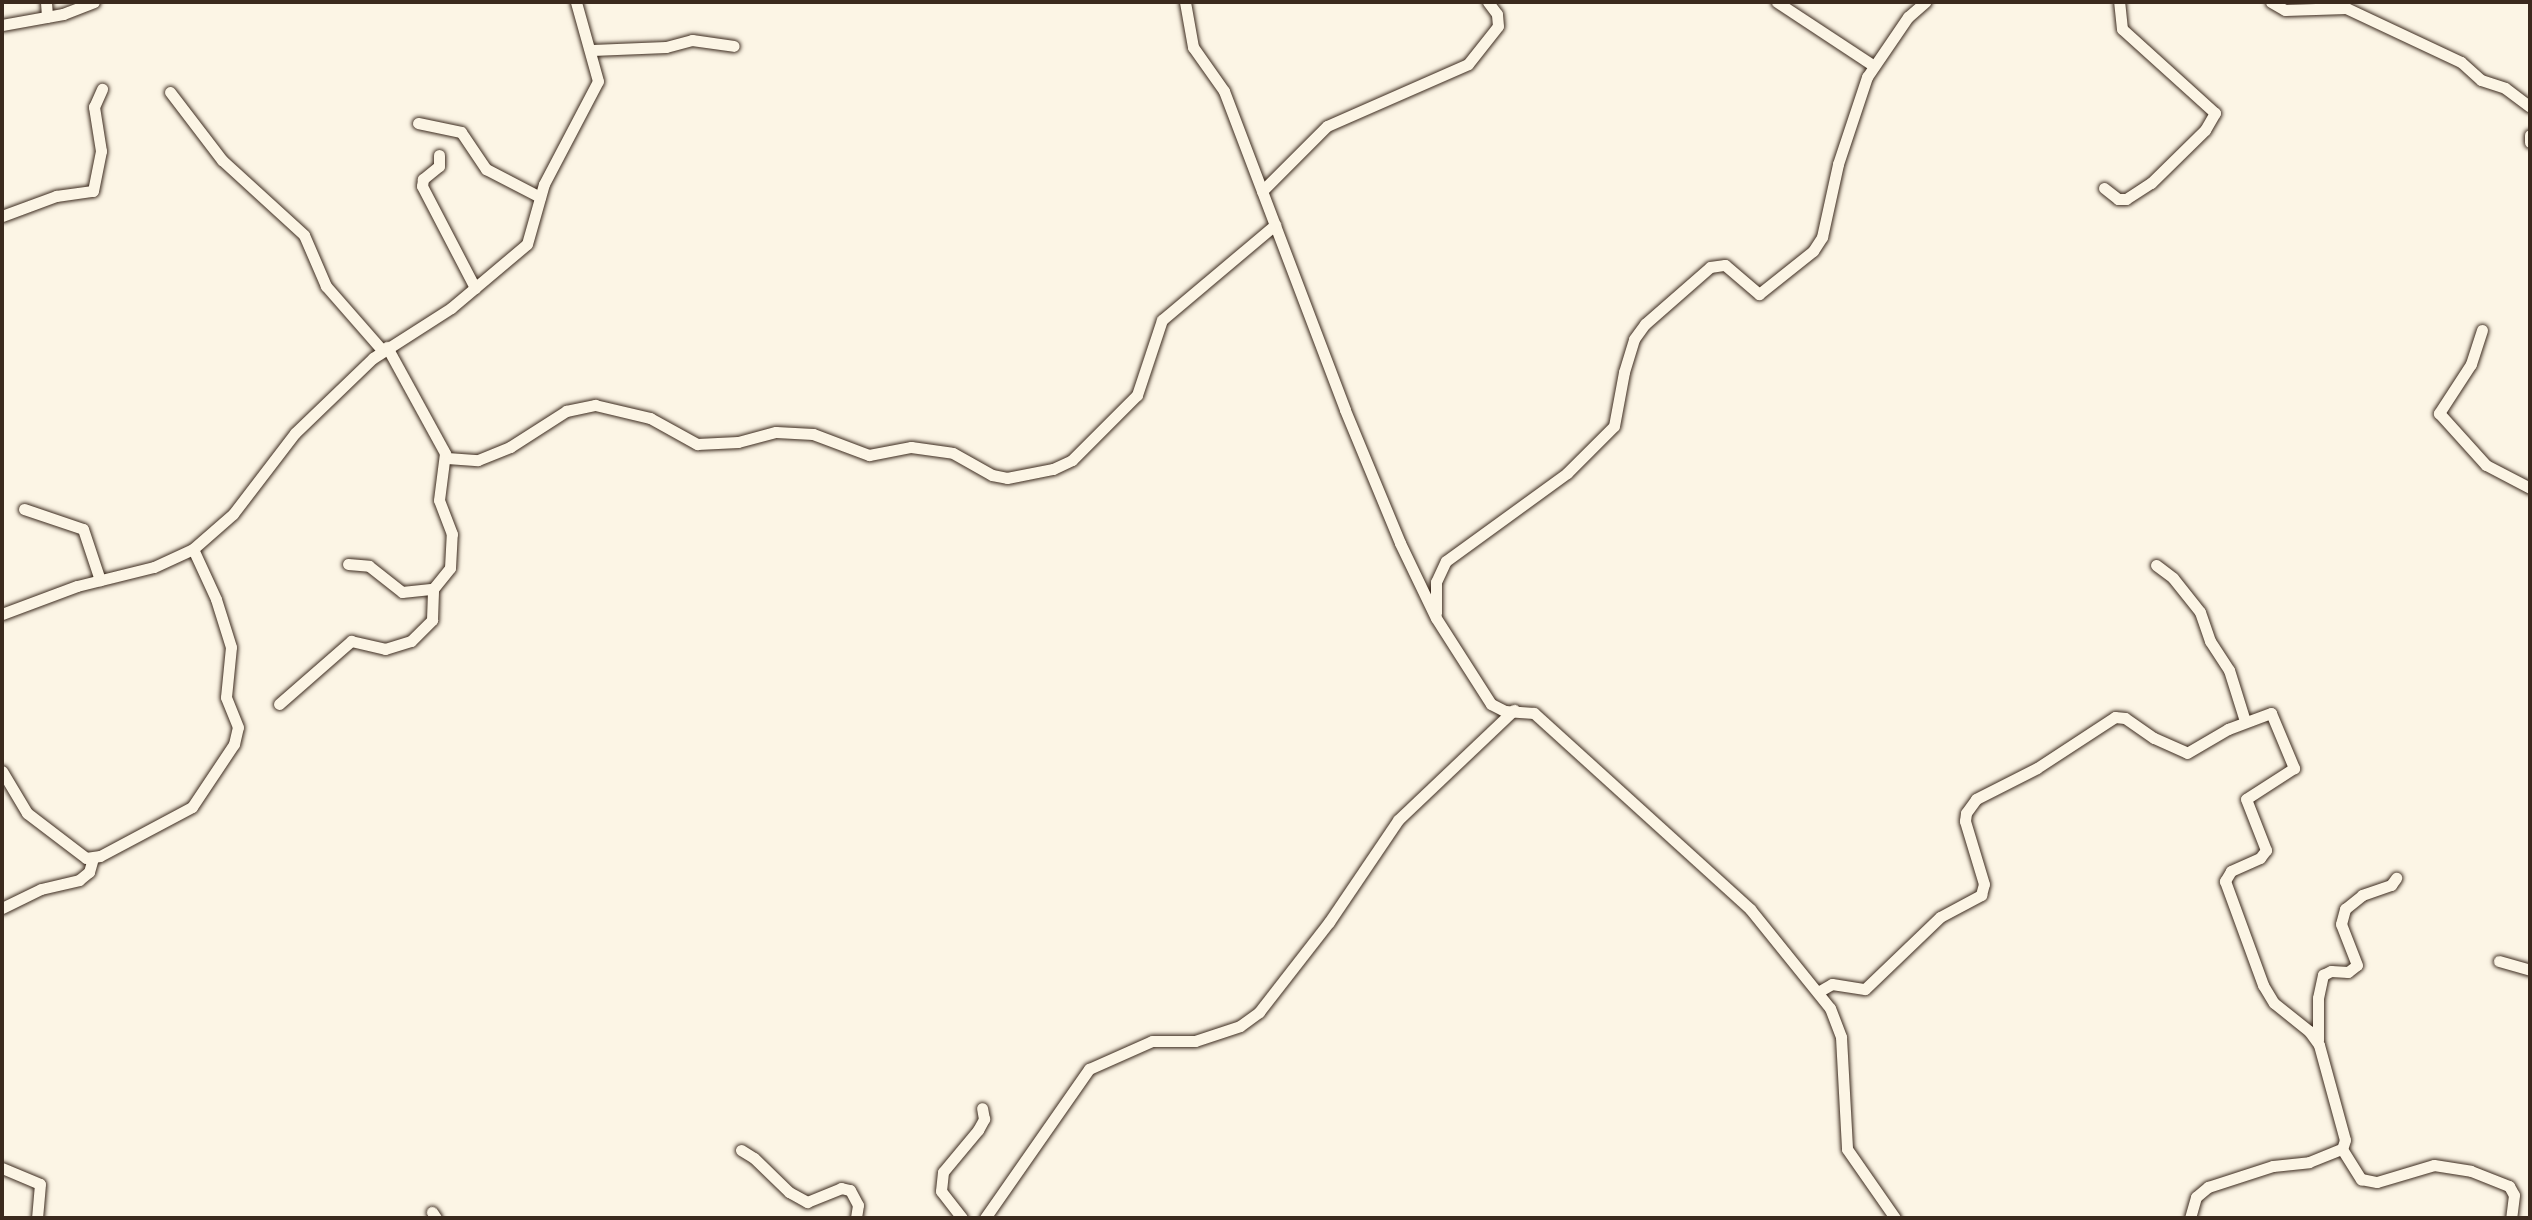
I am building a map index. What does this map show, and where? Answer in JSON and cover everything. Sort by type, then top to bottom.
[{"type":"street","points":[[46,2],[47,17]]},
{"type":"street","points":[[2,25],[47,17],[94,2]]},
{"type":"street","points":[[2,614],[100,580],[154,567],[193,549],[233,514],[303,424],[384,349],[451,308],[527,244],[533,233],[548,175],[597,87],[598,74],[576,2]]},
{"type":"street","points":[[1185,2],[1193,47],[1224,91],[1351,425],[1400,543],[1436,618],[1491,704],[1497,708],[1534,713],[1750,909],[1818,992],[1838,1023],[1841,1037],[1847,1149],[1895,1218]]},
{"type":"street","points":[[1262,191],[1327,126],[1468,64],[1498,26],[1497,14],[1488,2]]},
{"type":"street","points":[[1777,2],[1874,66]]},
{"type":"street","points":[[1436,618],[1436,582],[1446,561],[1567,473],[1614,426],[1634,339],[1645,324],[1710,267],[1725,265],[1759,294],[1813,251],[1822,237],[1861,91],[1874,66],[1908,17],[1925,2]]},
{"type":"street","points":[[2104,188],[2118,199],[2126,199],[2151,183],[2205,130],[2215,113],[2122,29],[2119,2]]},
{"type":"street","points":[[2268,3],[2285,10],[2346,8],[2461,62],[2481,80],[2505,88],[2530,107]]},
{"type":"street","points":[[592,50],[666,47],[692,40],[734,46]]},
{"type":"street","points":[[2,216],[56,196],[93,191],[101,151],[94,107],[102,89]]},
{"type":"street","points":[[170,92],[222,160],[304,235],[326,286],[384,349],[447,458],[439,500],[452,534],[450,568],[433,589],[432,620],[411,641],[385,649],[351,641],[279,704]]},
{"type":"street","points":[[418,123],[461,132],[486,169],[540,197]]},
{"type":"street","points":[[2530,135],[2530,142]]},
{"type":"street","points":[[439,155],[439,166],[423,179],[422,186],[475,288]]},
{"type":"street","points":[[447,458],[478,460],[510,447],[566,411],[595,405],[650,418],[697,444],[738,442],[769,432],[788,432],[820,435],[869,455],[911,447],[953,453],[992,475],[1007,478],[1053,469],[1072,460],[1137,395],[1162,320],[1275,225]]},
{"type":"street","points":[[2482,330],[2471,364],[2439,413],[2486,465],[2530,488]]},
{"type":"street","points":[[24,509],[83,529],[100,580]]},
{"type":"street","points":[[2,771],[27,813],[86,858],[93,858],[192,807],[234,744],[238,727],[226,697],[231,647],[216,599],[193,549]]},
{"type":"street","points":[[348,564],[369,566],[402,592],[433,589]]},
{"type":"street","points":[[2156,565],[2173,578],[2200,612],[2210,641],[2229,670],[2245,721]]},
{"type":"street","points":[[985,1218],[1089,1069],[1152,1041],[1195,1041],[1240,1026],[1259,1012],[1334,914],[1398,820],[1514,710]]},
{"type":"street","points":[[1818,992],[1832,984],[1859,990],[1871,986],[1940,917],[1981,895],[1984,884],[1965,821],[1966,813],[1976,799],[2037,768],[2115,717],[2125,718],[2149,736],[2187,753],[2245,721],[2271,713],[2294,768],[2246,799],[2266,850],[2260,858],[2231,871],[2226,887],[2268,995],[2309,1031],[2319,1045]]},
{"type":"street","points":[[2,908],[41,889],[79,880],[89,872],[93,858]]},
{"type":"street","points":[[2396,878],[2391,885],[2362,895],[2345,909],[2341,924],[2357,965],[2348,972],[2331,971],[2323,975],[2318,998],[2319,1045],[2345,1140],[2342,1149],[2356,1173],[2368,1182],[2434,1165],[2491,1178],[2512,1190],[2511,1218]]},
{"type":"street","points":[[2499,961],[2530,970]]},
{"type":"street","points":[[962,1218],[941,1191],[943,1172],[978,1130],[984,1119],[982,1108]]},
{"type":"street","points":[[2190,1218],[2196,1197],[2208,1187],[2273,1166],[2309,1162],[2342,1149]]},
{"type":"street","points":[[741,1150],[754,1158],[789,1192],[807,1202],[843,1187],[850,1190],[858,1205],[856,1218]]},
{"type":"street","points":[[2,1168],[40,1184],[37,1218]]}]
